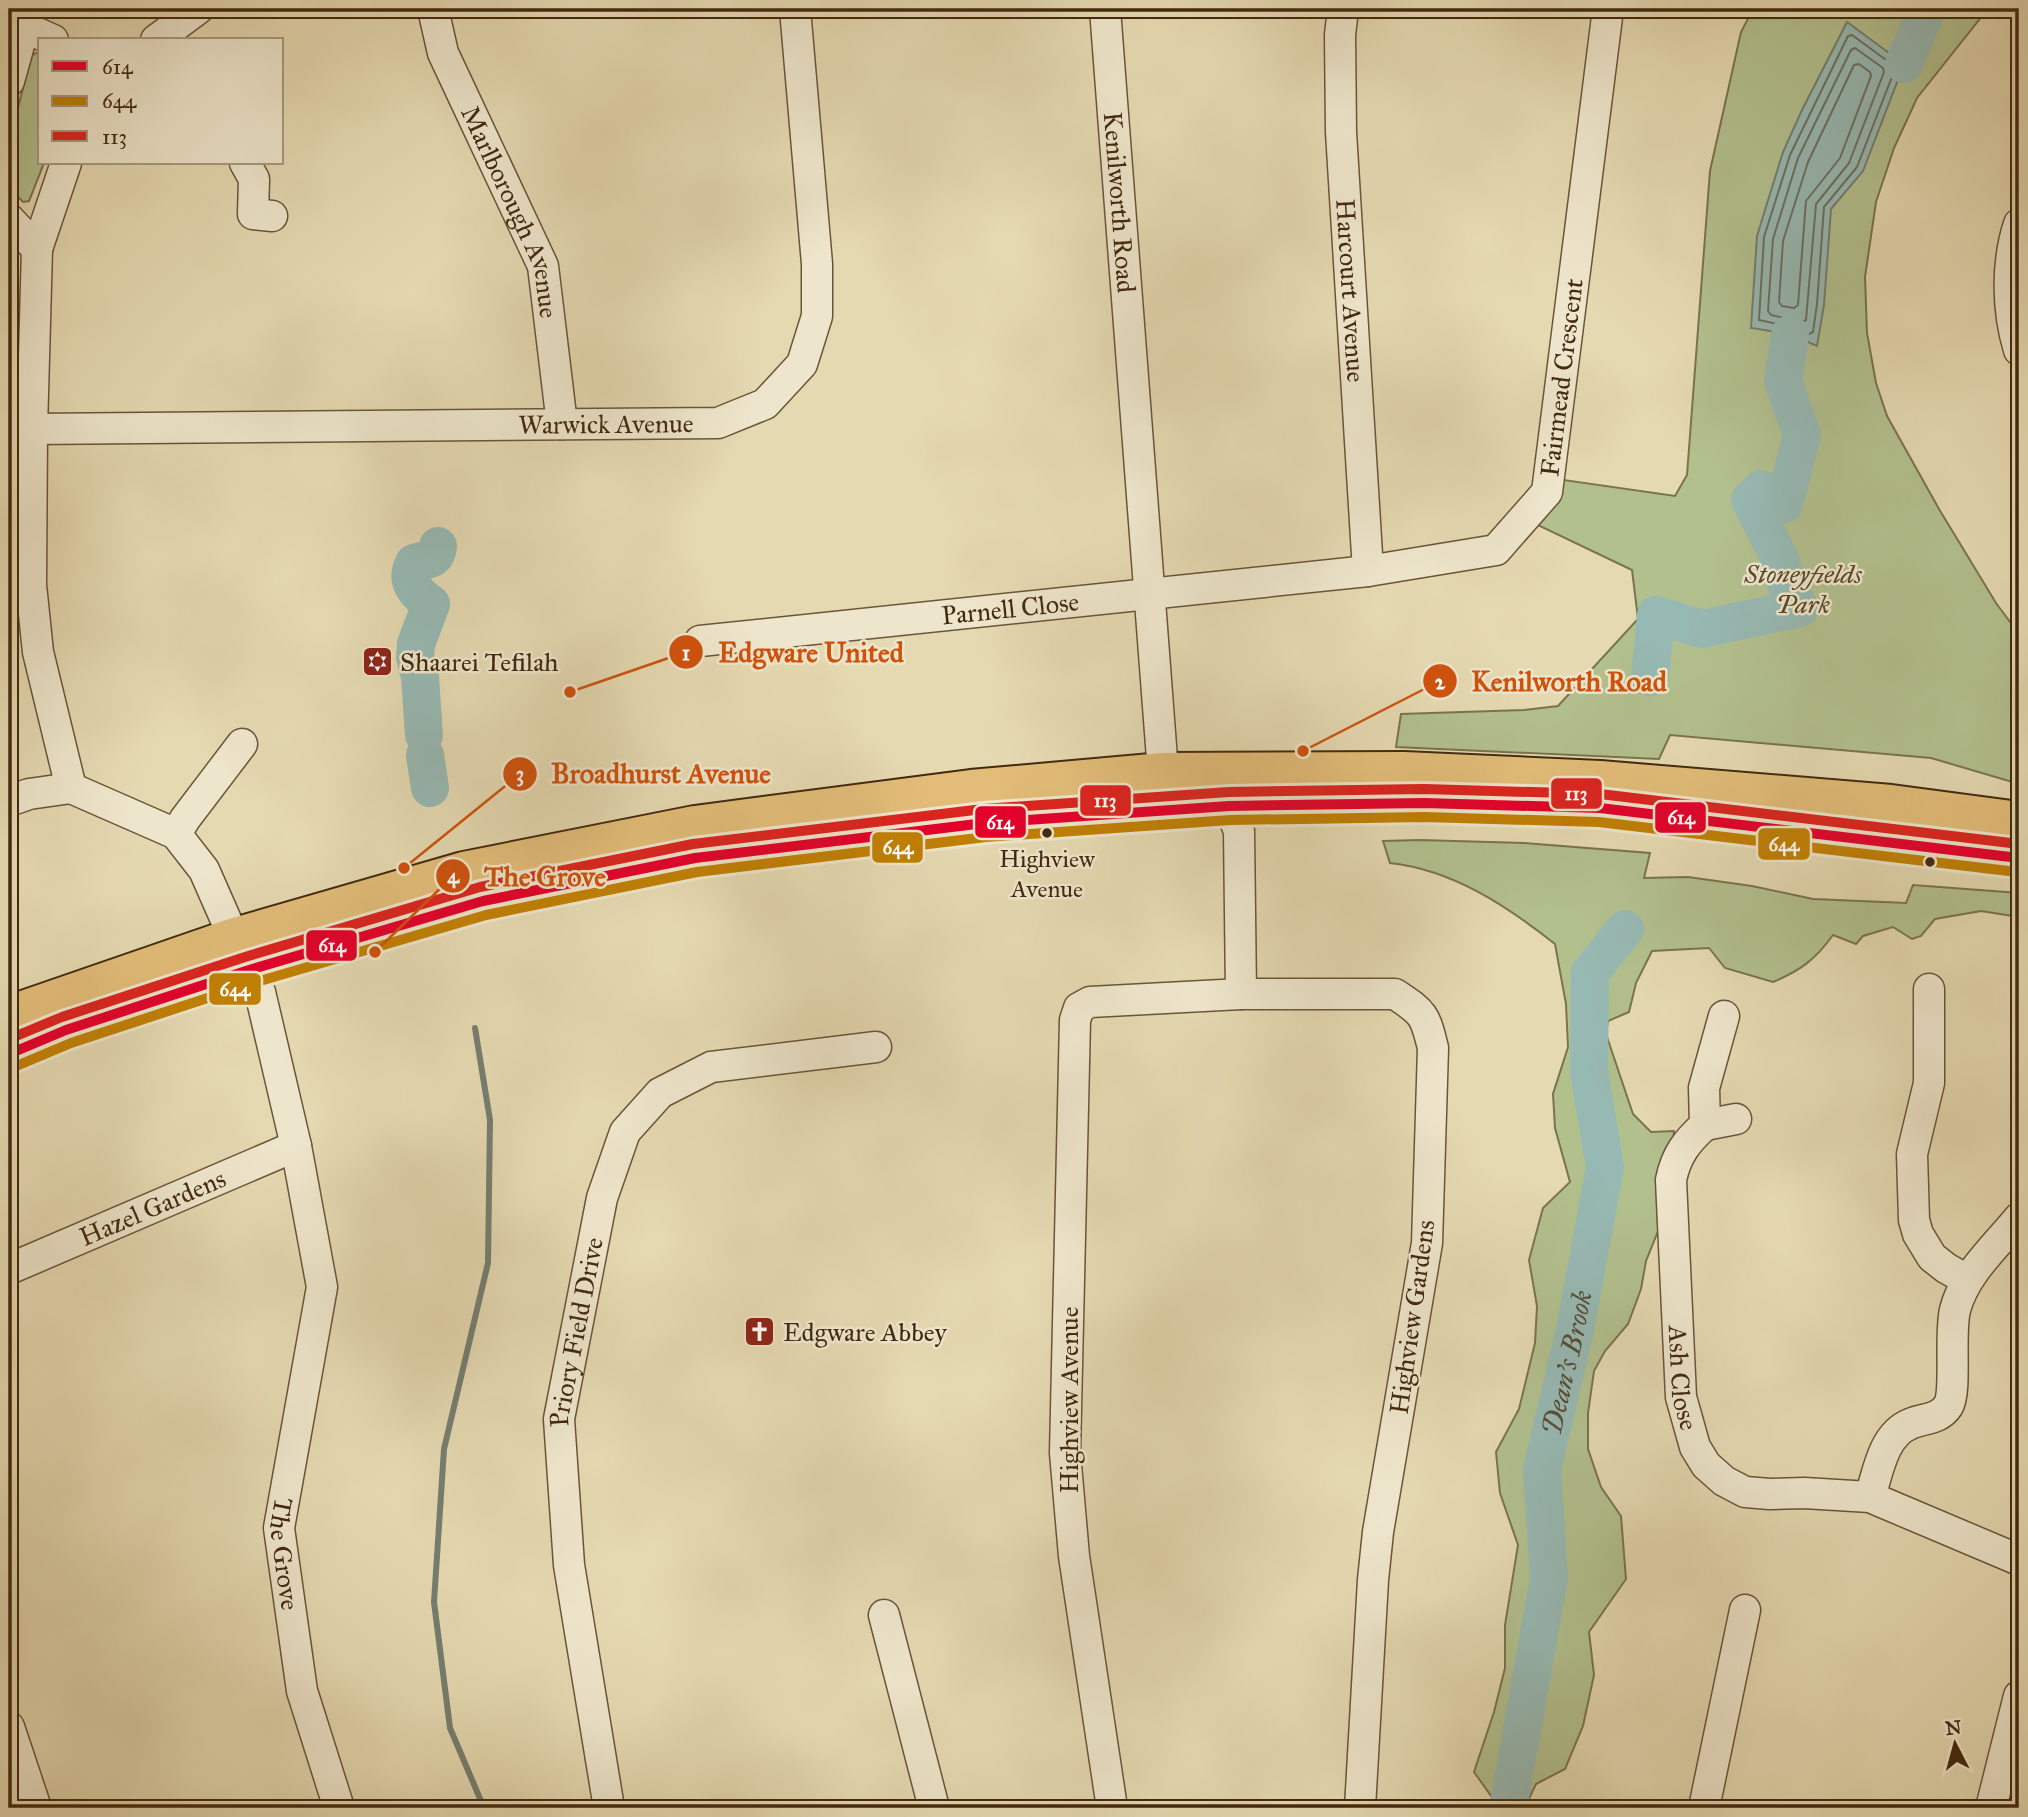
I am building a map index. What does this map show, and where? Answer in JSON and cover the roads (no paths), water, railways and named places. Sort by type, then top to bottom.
[{"type":"highway","points":[[9,1054],[240,954],[464,871],[695,825],[971,789],[1163,772],[1404,771],[1600,780],[1891,804],[2019,821]]},
{"type":"highway","points":[[9,1015],[240,954],[695,858],[985,824],[1229,806],[1424,803],[1600,808],[2019,858]]},
{"type":"street","points":[[159,38],[198,9]]},
{"type":"street","name":"Marlborough Avenue","points":[[433,9],[443,53],[543,266],[562,424]]},
{"type":"street","name":"Warwick Avenue","points":[[32,429],[718,423],[765,404],[802,363],[817,316],[817,264],[795,9]]},
{"type":"street","name":"Kenilworth Road","points":[[1105,9],[1163,772]]},
{"type":"street","name":"Harcourt Avenue","points":[[1343,9],[1340,35],[1341,132],[1368,571]]},
{"type":"street","name":"Fairmead Crescent","points":[[1151,595],[1368,571],[1496,550],[1547,492],[1608,9]]},
{"type":"street","points":[[9,81],[25,18],[50,38]]},
{"type":"street","points":[[66,164],[37,249],[32,429],[32,598],[38,652],[71,788]]},
{"type":"street","points":[[246,164],[254,179],[253,214],[272,216]]},
{"type":"street","points":[[9,219],[37,249]]},
{"type":"street","points":[[2019,224],[2010,272],[2011,309],[2019,350]]},
{"type":"street","name":"Parnell Close","points":[[700,641],[1151,595]]},
{"type":"street","points":[[9,801],[29,793],[71,788],[176,834],[242,744]]},
{"type":"street","points":[[1229,806],[1239,831],[1241,994]]},
{"type":"street","name":"The Grove","points":[[176,834],[204,870],[240,954],[260,992],[296,1146],[322,1287],[279,1528],[302,1691],[339,1808]]},
{"type":"street","points":[[1929,989],[1929,1083],[1912,1154],[1914,1220],[1918,1234],[1932,1257],[1967,1280]]},
{"type":"street","name":"Highview Avenue","points":[[1112,1808],[1074,1556],[1065,1453],[1075,1020],[1079,1008],[1090,1002],[1241,994]]},
{"type":"street","name":"Highview Gardens","points":[[1241,994],[1395,994],[1414,1006],[1426,1020],[1433,1048],[1427,1243],[1378,1532],[1360,1808]]},
{"type":"street","points":[[1724,1016],[1704,1088],[1705,1125],[1736,1119]]},
{"type":"street","name":"Priory Field Drive","points":[[609,1808],[569,1565],[559,1419],[601,1198],[625,1132],[660,1093],[711,1067],[876,1047]]},
{"type":"street","name":"Ash Close","points":[[1705,1125],[1683,1147],[1674,1164],[1671,1180],[1681,1398],[1695,1447],[1706,1465],[1724,1481],[1745,1492],[1870,1497],[2019,1560]]},
{"type":"street","name":"Hazel Gardens","points":[[9,1269],[296,1146]]},
{"type":"street","points":[[1870,1497],[1884,1451],[1895,1434],[1909,1424],[1936,1418],[1948,1406],[1953,1388],[1951,1349],[1955,1309],[1967,1280],[2019,1218]]},
{"type":"street","points":[[1704,1808],[1745,1610]]},
{"type":"street","points":[[884,1615],[934,1808]]},
{"type":"street","points":[[1991,1808],[2019,1696]]},
{"type":"street","points":[[9,1727],[36,1808]]},
{"type":"water","points":[[1847,22],[1904,64],[1863,171],[1831,209],[1824,305],[1817,346],[1790,334],[1751,328],[1757,236],[1783,152]]},
{"type":"waterway","name":"Dean's Brook","points":[[1904,64],[1927,9]]},
{"type":"waterway","name":"Dean's Brook","points":[[1650,677],[1656,615],[1702,629],[1800,608],[1786,584],[1780,559],[1750,500],[1761,489],[1784,504],[1802,435],[1783,381],[1790,334]]},
{"type":"waterway","points":[[424,735],[420,677],[415,657],[416,644],[431,604],[417,592],[410,576],[414,563],[436,555],[438,546]]},
{"type":"waterway","points":[[425,755],[430,788]]},
{"type":"waterway","name":"Dean's Brook","points":[[1508,1808],[1549,1578],[1542,1469],[1575,1330],[1605,1167],[1589,1072],[1590,973],[1625,929]]},
{"type":"waterway","points":[[475,1028],[490,1120],[488,1263],[444,1449],[434,1602],[450,1728],[484,1808]]},
{"type":"place","name":"Shaarei Tefilah","points":[[377,662]]},
{"type":"place","name":"Edgware United","points":[[570,692]]},
{"type":"place","name":"Kenilworth Road","points":[[1303,751]]},
{"type":"place","name":"Highview Avenue","points":[[1047,833]]},
{"type":"place","name":"Broadhurst Avenue","points":[[404,868]]},
{"type":"place","name":"The Grove","points":[[375,952]]},
{"type":"place","name":"Edgware Abbey","points":[[760,1332]]},
{"type":"park label","name":"Stoneyfields Park","points":[[1803,589]]}]
